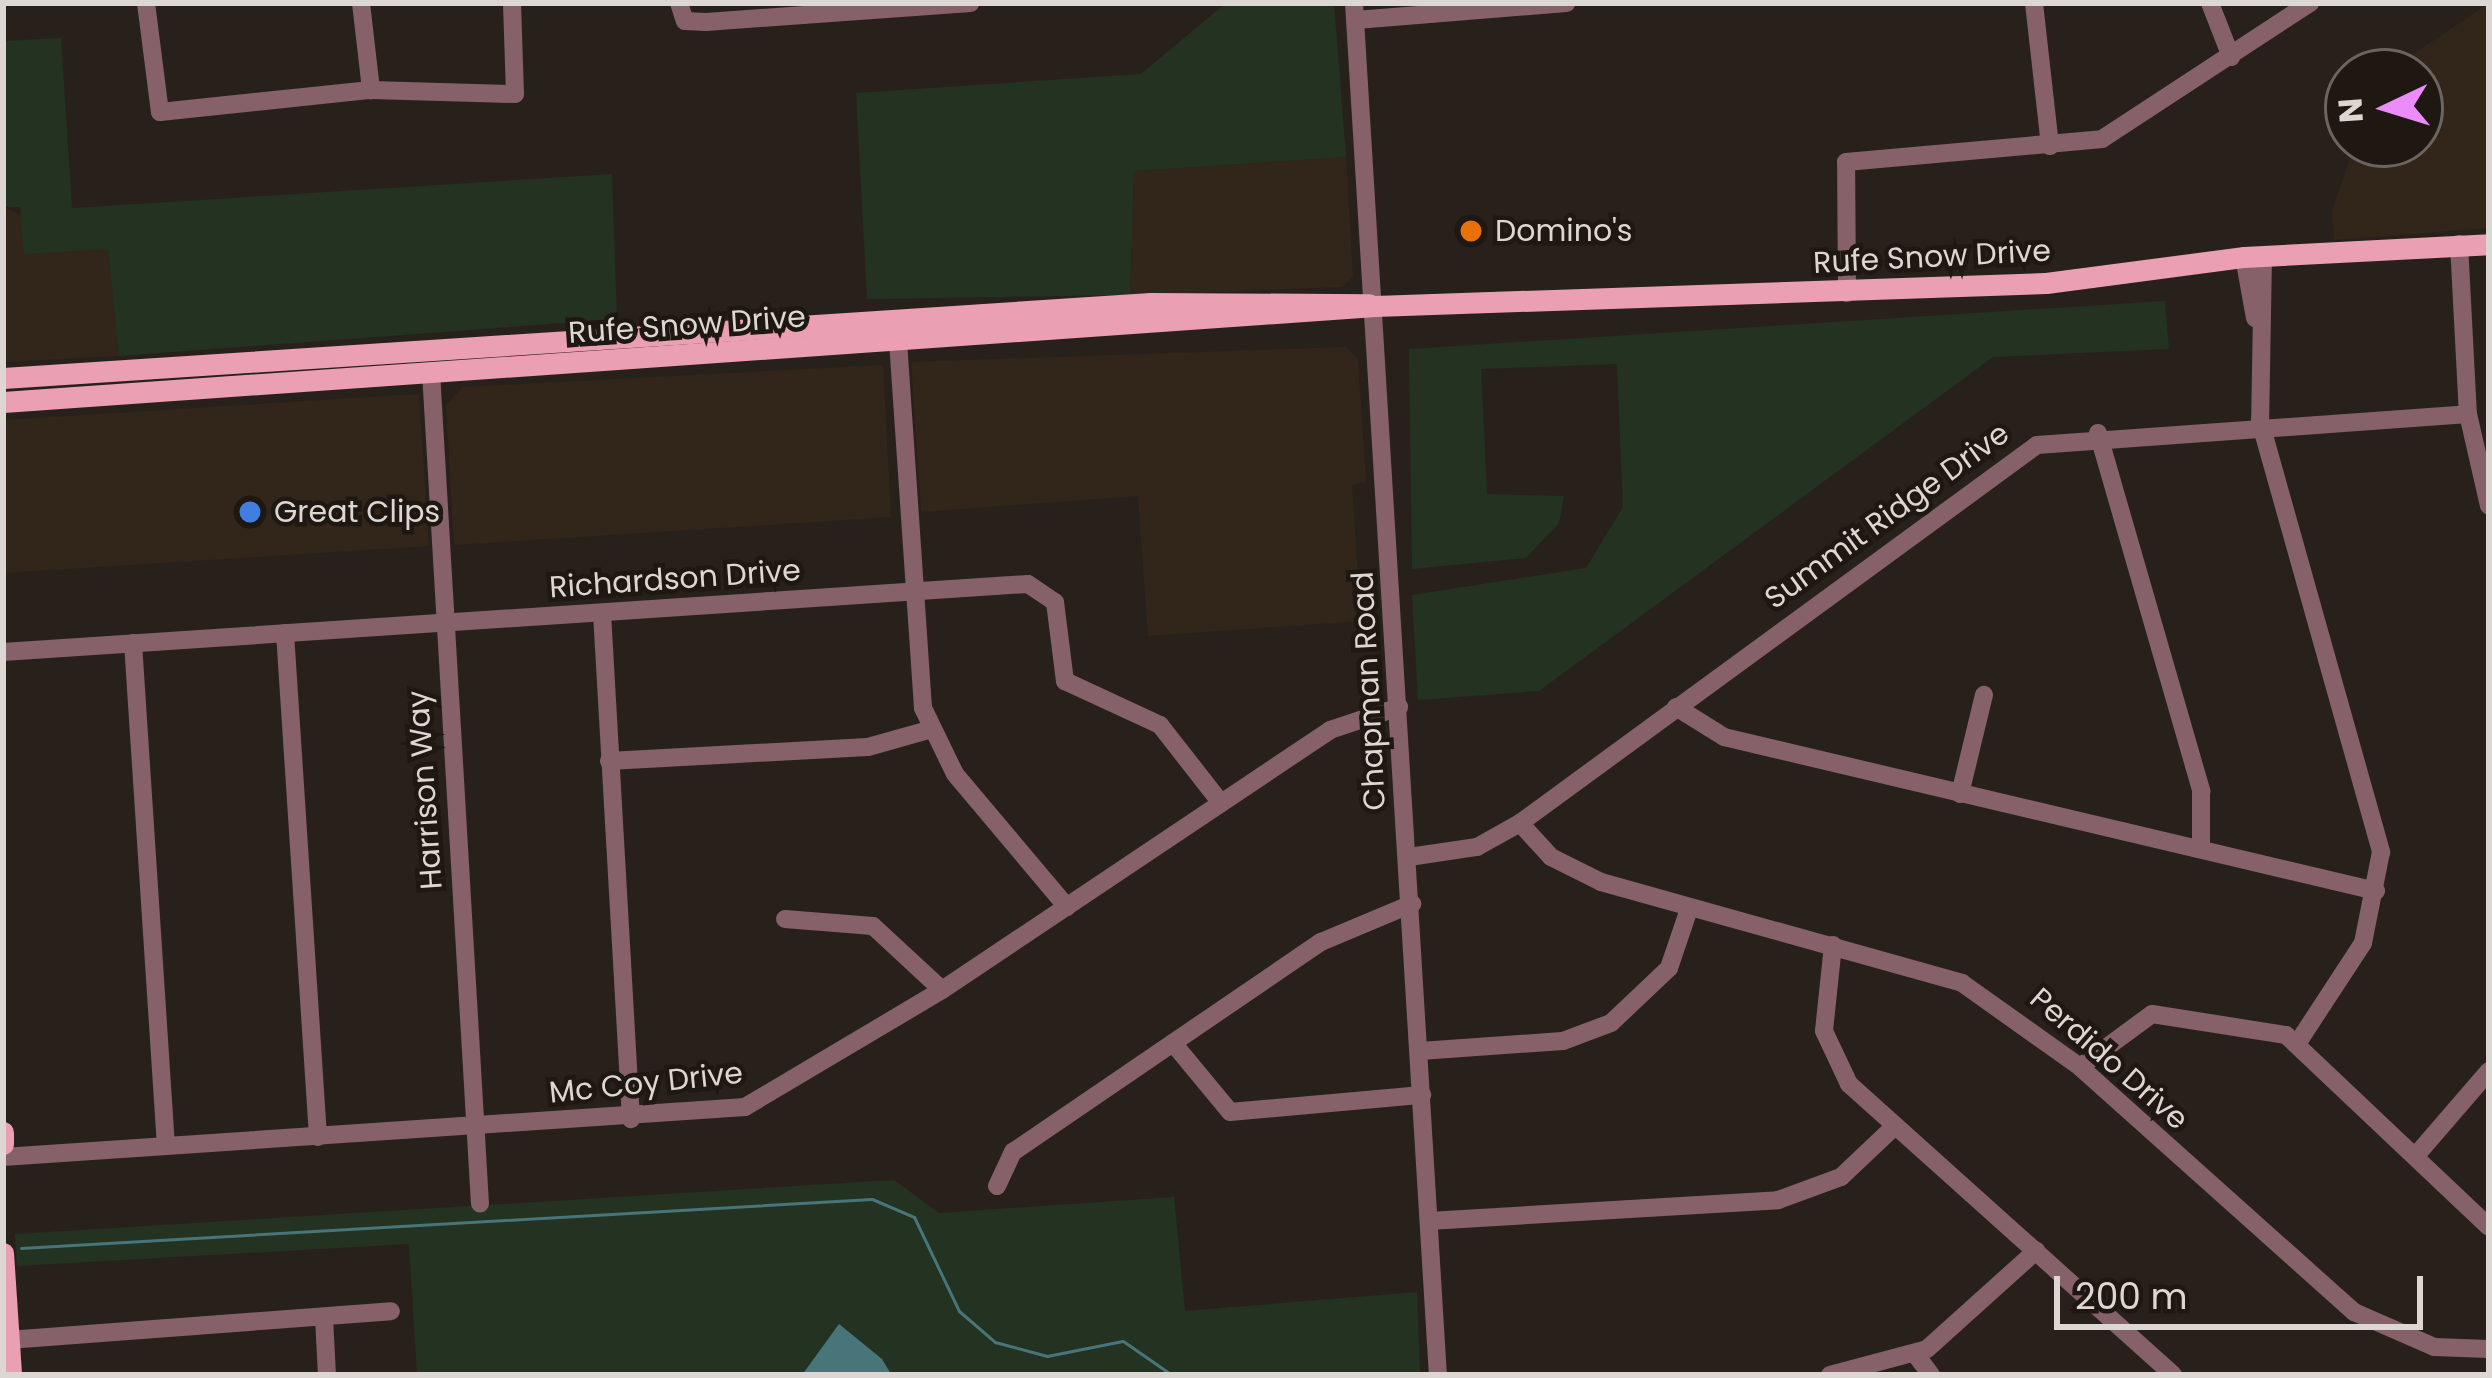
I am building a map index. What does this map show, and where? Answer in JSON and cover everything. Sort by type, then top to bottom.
[{"type":"main road","name":"Rufe Snow Drive","points":[[3,378],[1151,303],[1375,305],[2046,283],[2253,256],[2489,244]]},
{"type":"main road","name":"Rufe Snow Drive","points":[[3,402],[1375,305]]},
{"type":"main road","points":[[3,1132],[3,1144]]},
{"type":"main road","points":[[3,1253],[11,1375]]},
{"type":"street","points":[[146,3],[154,107],[371,89],[515,94],[512,3]]},
{"type":"street","points":[[361,3],[371,89]]},
{"type":"street","points":[[682,12],[964,3]]},
{"type":"street","points":[[1355,11],[1566,3]]},
{"type":"street","points":[[2034,3],[2050,146]]},
{"type":"street","points":[[2210,3],[2231,57]]},
{"type":"street","points":[[1847,293],[1846,162],[2050,146],[2144,122],[2310,3]]},
{"type":"street","name":"Chapman Road","points":[[1355,11],[1438,1375]]},
{"type":"street","points":[[2459,244],[2468,414],[2489,506]]},
{"type":"street","points":[[2253,256],[2260,421],[2374,802],[2377,891],[2350,968],[2297,1043]]},
{"type":"street","points":[[898,341],[911,593],[932,729],[956,774],[1066,907]]},
{"type":"street","name":"Harrison Way","points":[[431,372],[480,1204]]},
{"type":"street","name":"Summit Ridge Drive","points":[[1409,857],[1477,847],[1520,823],[2037,445],[2098,433],[2260,421],[2468,414]]},
{"type":"street","points":[[2098,433],[2201,790],[2201,846]]},
{"type":"street","name":"Richardson Drive","points":[[3,652],[1047,587],[1065,681],[1160,725],[1221,802]]},
{"type":"street","points":[[602,613],[632,1119]]},
{"type":"street","points":[[285,633],[318,1137]]},
{"type":"street","points":[[133,643],[166,1146]]},
{"type":"street","points":[[1960,794],[1984,695]]},
{"type":"street","name":"Mc Coy Drive","points":[[3,1157],[632,1119],[758,1102],[942,990],[1330,730],[1399,707]]},
{"type":"street","points":[[1676,707],[1724,737],[2377,891]]},
{"type":"street","points":[[609,761],[868,747],[932,729]]},
{"type":"street","name":"Perdido Drive","points":[[1520,823],[1581,874],[1690,909],[1962,983],[2080,1067],[2354,1312],[2434,1347],[2489,1349]]},
{"type":"street","points":[[997,1186],[1013,1152],[1173,1043],[1352,923],[1412,904]]},
{"type":"street","points":[[1420,1051],[1563,1041],[1611,1023],[1669,968],[1690,909]]},
{"type":"street","points":[[785,919],[873,926],[942,990]]},
{"type":"street","points":[[1832,945],[1822,987],[1828,1050],[1895,1126],[2173,1375]]},
{"type":"street","points":[[2080,1067],[2152,1014],[2261,1027],[2297,1043],[2419,1152],[2489,1228]]},
{"type":"street","points":[[1173,1043],[1230,1112],[1422,1094]]},
{"type":"street","points":[[2419,1152],[2489,1071]]},
{"type":"street","points":[[1429,1221],[1778,1200],[1841,1177],[1895,1126]]},
{"type":"street","points":[[1830,1375],[1916,1355],[2036,1251]]},
{"type":"street","points":[[8,1340],[392,1311]]},
{"type":"street","points":[[324,1318],[327,1375]]},
{"type":"street","points":[[1916,1355],[1931,1375]]},
{"type":"shaded area","points":[[2489,3],[2489,228],[2334,240],[2332,211],[2347,168],[2444,168],[2444,48],[2422,48]]},
{"type":"shaded area","points":[[1346,157],[1353,277],[1342,287],[1130,295],[1134,171]]},
{"type":"shaded area","points":[[3,207],[108,249],[119,356],[3,362]]},
{"type":"shaded area","points":[[1346,347],[1358,360],[1366,482],[1352,485],[1361,621],[1148,636],[1138,496],[921,512],[911,362]]},
{"type":"shaded area","points":[[883,365],[891,517],[454,545],[446,405],[463,387]]},
{"type":"shaded area","points":[[419,394],[429,546],[3,573],[3,420]]},
{"type":"green space","points":[[1226,3],[1334,3],[1346,157],[1134,171],[1130,295],[867,299],[856,93],[1141,74]]},
{"type":"green space","points":[[61,38],[72,208],[612,174],[617,319],[119,356],[108,249],[24,254],[20,207],[3,207],[3,41]]},
{"type":"green space","points":[[2165,301],[2169,349],[1993,357],[1539,691],[1418,700],[1412,595],[1586,568],[1623,507],[1617,364],[1481,369],[1487,494],[1564,496],[1559,523],[1526,558],[1412,569],[1409,349]]},
{"type":"green space","points":[[894,1180],[939,1213],[1174,1197],[1185,1311],[1417,1292],[1420,1375],[417,1375],[409,1244],[17,1266],[15,1234]]},
{"type":"water","points":[[839,1324],[882,1359],[891,1374],[802,1375]]},
{"type":"waterway","points":[[21,1248],[872,1199],[914,1217],[959,1311],[995,1342],[1047,1356],[1123,1341],[1172,1375]]},
{"type":"place","name":"Domino's","points":[[1471,231]]},
{"type":"place","name":"Great Clips","points":[[250,512]]}]
